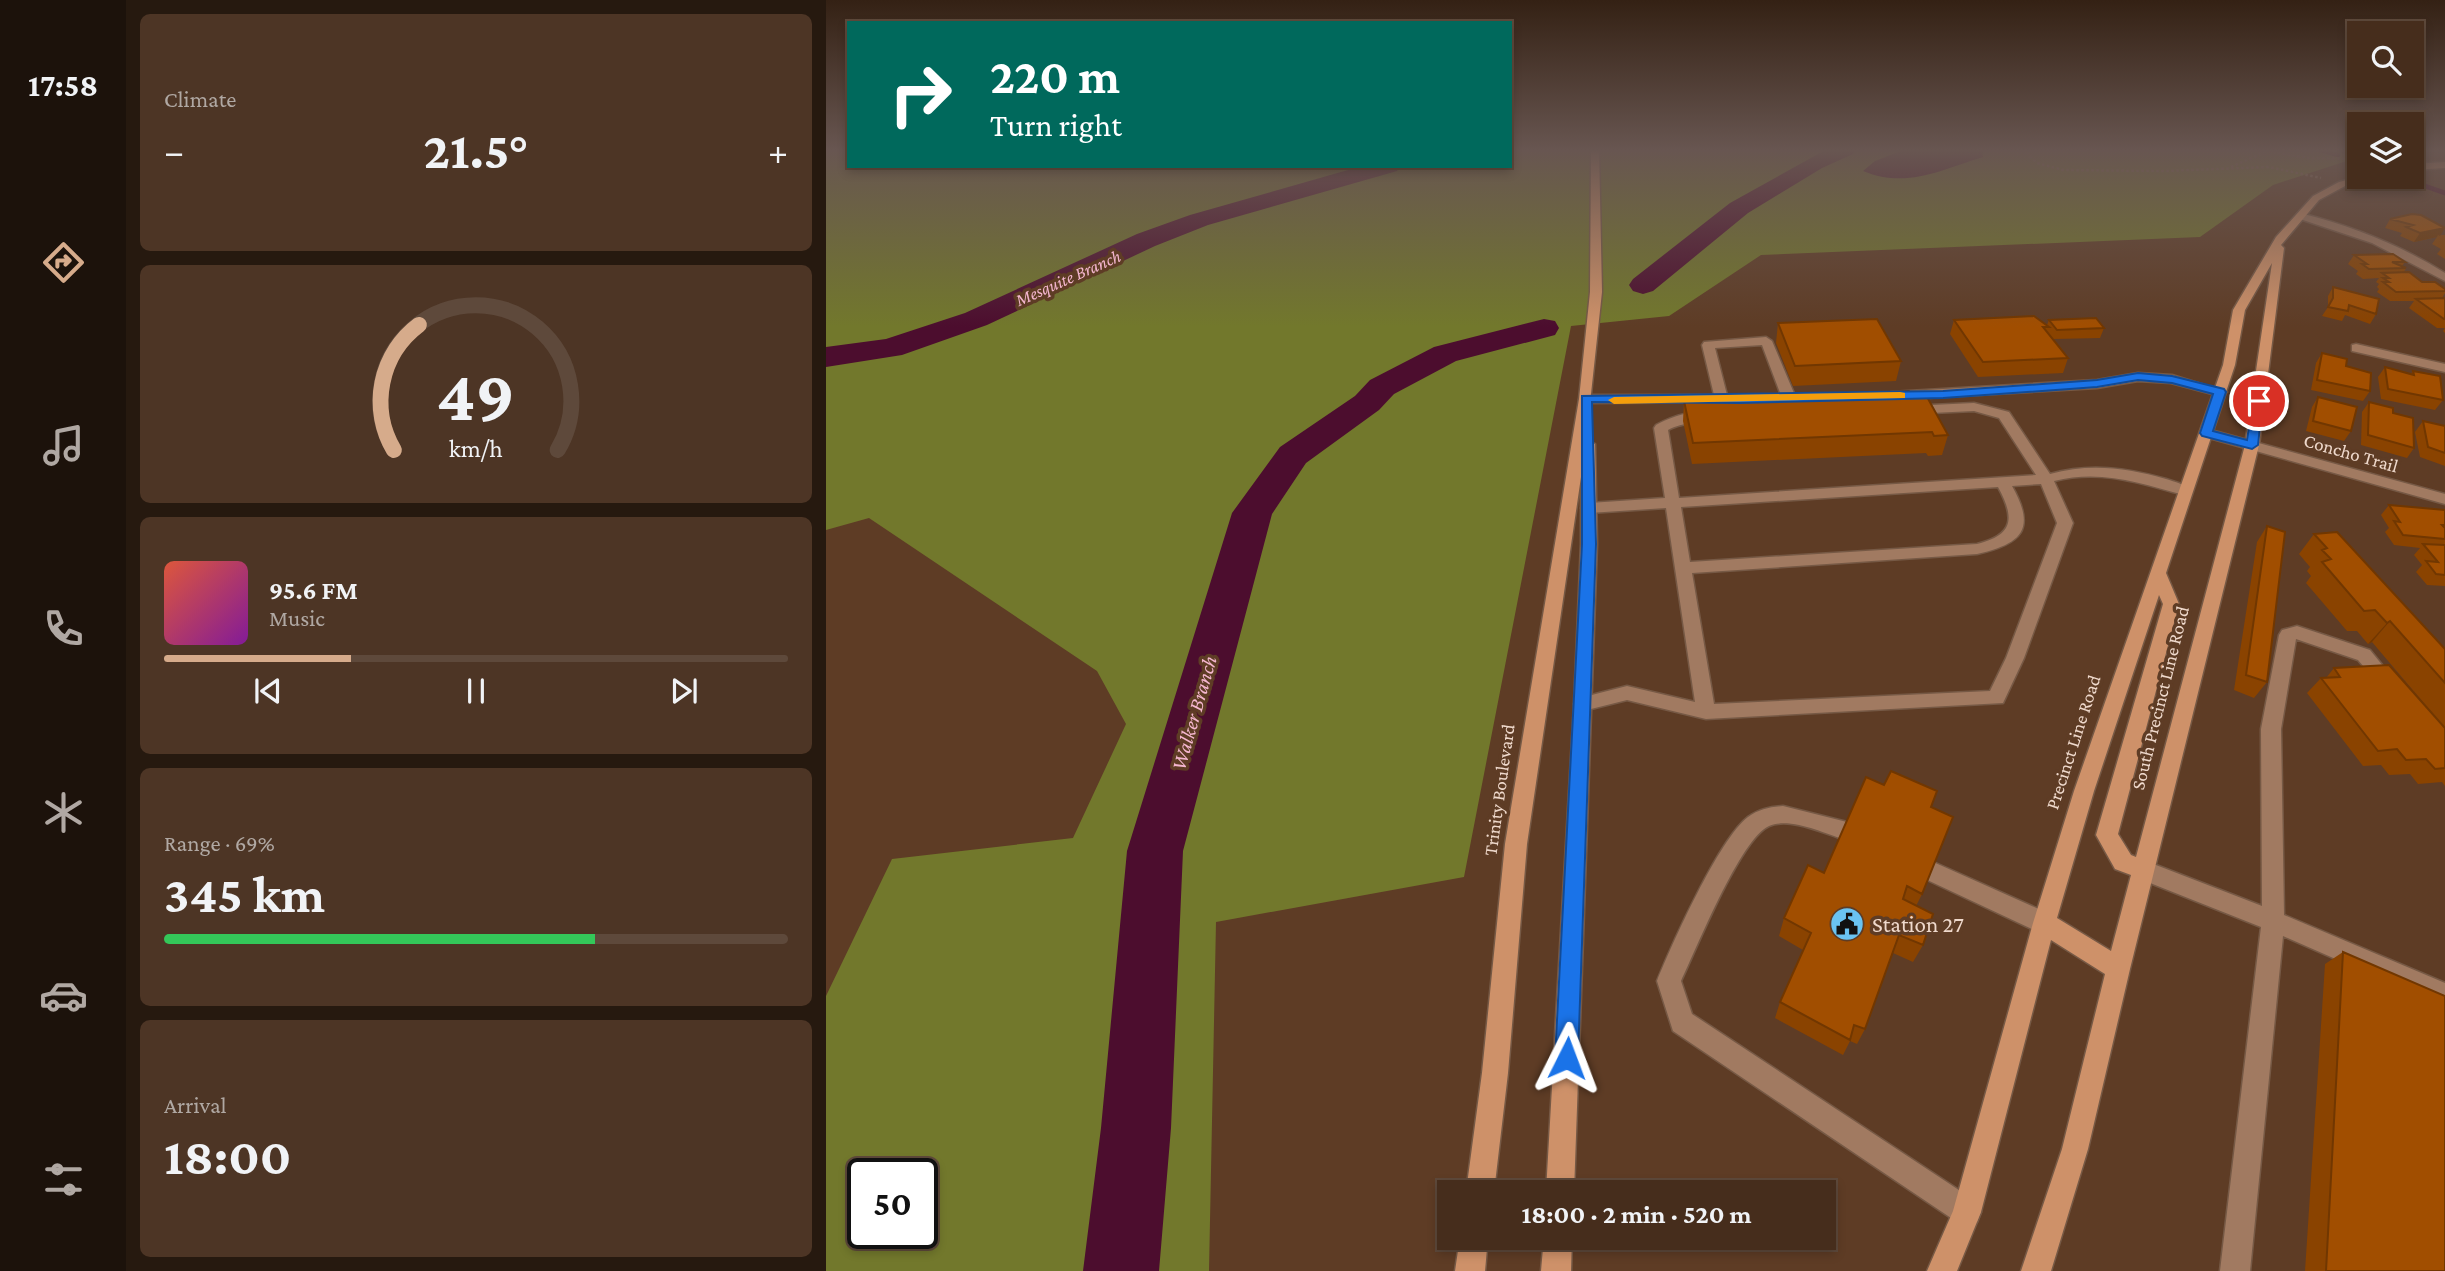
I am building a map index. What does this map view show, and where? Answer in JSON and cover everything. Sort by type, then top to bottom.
[{"type":"main road","name":"Trinity Boulevard","points":[[1482,1180],[1495,1073],[1516,844],[1586,399],[1596,292],[1595,208]]},
{"type":"main road","points":[[2280,239],[2307,208]]},
{"type":"main road","name":"Precinct Line Road","points":[[1942,1271],[1966,1212],[2084,791],[2184,490],[2207,433],[2229,365],[2239,310],[2280,239]]},
{"type":"main road","name":"South Precinct Line Road","points":[[2036,1271],[2075,1149],[2118,969],[2252,445],[2280,239]]},
{"type":"main road","name":"Trinity Boulevard","points":[[1561,1180],[1583,704],[1589,508],[1586,399]]},
{"type":"main road","points":[[2143,870],[2123,862],[2107,835],[2171,604],[2158,572]]},
{"type":"main road","points":[[2045,923],[2118,969]]},
{"type":"main road","points":[[1470,1271],[1472,1250]]},
{"type":"main road","points":[[1556,1271],[1557,1250]]},
{"type":"street","points":[[2300,216],[2339,226],[2399,249],[2445,278]]},
{"type":"street","points":[[1722,400],[1708,345],[1766,341],[1789,398]]},
{"type":"street","points":[[2356,348],[2445,368]]},
{"type":"street","points":[[1583,704],[1627,693],[1706,712],[1997,698],[2015,658],[2065,523],[2046,479],[2004,415],[1974,407],[1879,403],[2097,384],[2138,377],[2172,379],[2220,392]]},
{"type":"street","points":[[1586,399],[1740,399]]},
{"type":"street","points":[[1706,712],[1661,428],[1677,418],[1718,417]]},
{"type":"street","name":"Concho Trail","points":[[2207,433],[2445,499]]},
{"type":"street","points":[[1589,508],[2046,479],[2064,473],[2109,470],[2184,490]]},
{"type":"street","points":[[1683,568],[1977,549],[2004,541],[2016,525],[2015,504],[2003,482]]},
{"type":"street","points":[[2235,1271],[2273,920],[2271,729],[2288,635],[2297,632],[2364,655],[2400,697]]},
{"type":"street","points":[[1843,830],[1784,814],[1760,818],[1737,842],[1669,981],[1682,1022],[1966,1212]]},
{"type":"street","points":[[2143,870],[2273,920],[2445,995]]},
{"type":"street","points":[[1931,871],[2045,923]]},
{"type":"green space","points":[[826,208],[2240,208],[2200,237],[1761,255],[1669,316],[1571,326],[1464,877],[1216,922],[1209,1271],[826,1271],[826,996],[892,859],[1073,838],[1126,724],[1097,671],[869,518],[826,530]]},
{"type":"building","points":[[2412,214],[2421,215],[2445,228],[2420,233],[2406,227],[2413,225],[2390,219]]},
{"type":"building","points":[[2393,254],[2405,262],[2392,262],[2406,268],[2369,269],[2362,264],[2367,264],[2354,255]]},
{"type":"building","points":[[2409,272],[2422,282],[2435,282],[2445,291],[2396,292],[2383,282],[2389,282],[2383,278],[2389,278],[2382,273]]},
{"type":"building","points":[[2333,287],[2379,299],[2376,314],[2349,305],[2348,311],[2328,307],[2333,298]]},
{"type":"building","points":[[2445,298],[2445,319],[2416,299]]},
{"type":"building","points":[[2034,316],[2049,327],[2043,327],[2068,358],[1983,362],[1954,320]]},
{"type":"building","points":[[2096,318],[2104,328],[2057,330],[2049,320]]},
{"type":"building","points":[[1877,319],[1901,361],[1795,366],[1778,323]]},
{"type":"building","points":[[2322,353],[2347,359],[2346,366],[2371,373],[2370,391],[2317,380]]},
{"type":"building","points":[[2385,367],[2414,375],[2413,371],[2440,376],[2443,400],[2388,389]]},
{"type":"building","points":[[1909,391],[1912,395],[1926,395],[1948,435],[1934,436],[1932,432],[1693,443],[1684,401]]},
{"type":"building","points":[[2318,397],[2357,407],[2351,431],[2313,421]]},
{"type":"building","points":[[2369,402],[2393,408],[2393,413],[2413,418],[2414,448],[2368,435]]},
{"type":"building","points":[[2423,421],[2445,426],[2445,453],[2428,447]]},
{"type":"building","points":[[2389,505],[2445,510],[2445,525],[2442,525],[2445,528],[2445,539],[2403,535],[2394,521],[2400,522]]},
{"type":"building","points":[[2267,526],[2285,532],[2267,682],[2246,675]]},
{"type":"building","points":[[2337,532],[2445,649],[2445,683],[2390,621],[2387,623],[2375,610],[2364,611],[2322,562],[2331,559],[2322,550],[2327,548],[2314,534]]},
{"type":"building","points":[[2423,544],[2445,545],[2445,575],[2436,574],[2426,561],[2438,562]]},
{"type":"building","points":[[2389,665],[2445,728],[2445,768],[2435,769],[2426,759],[2406,760],[2397,749],[2378,751],[2321,678],[2340,677],[2334,668]]},
{"type":"building","name":"Station 27","points":[[1891,771],[1937,791],[1931,807],[1953,817],[1922,894],[1907,886],[1903,899],[1933,914],[1923,945],[1899,935],[1865,1029],[1854,1025],[1850,1040],[1780,1002],[1811,933],[1784,918],[1808,865],[1824,873],[1866,777],[1884,785]]},
{"type":"building","points":[[2343,952],[2445,996],[2445,1271],[2326,1271]]},
{"type":"waterway","name":"Mesquite Branch","points":[[826,357],[891,348],[976,319],[1146,240],[1240,208]]},
{"type":"waterway","name":"Walker Branch","points":[[1643,285],[1739,208]]},
{"type":"waterway","name":"Walker Branch","points":[[1121,1271],[1136,1128],[1155,851],[1252,513],[1293,455],[1367,403],[1382,387],[1445,354],[1544,328]]},
{"type":"slow traffic","points":[[1614,400],[1900,395]]},
{"type":"place","name":"Station 27","points":[[1847,924]]},
{"type":"route","points":[[1567,1058],[1589,544],[1586,399],[1740,399],[1943,394],[2097,384],[2138,377],[2172,379],[2220,392],[2207,433],[2252,445],[2259,401]]}]
